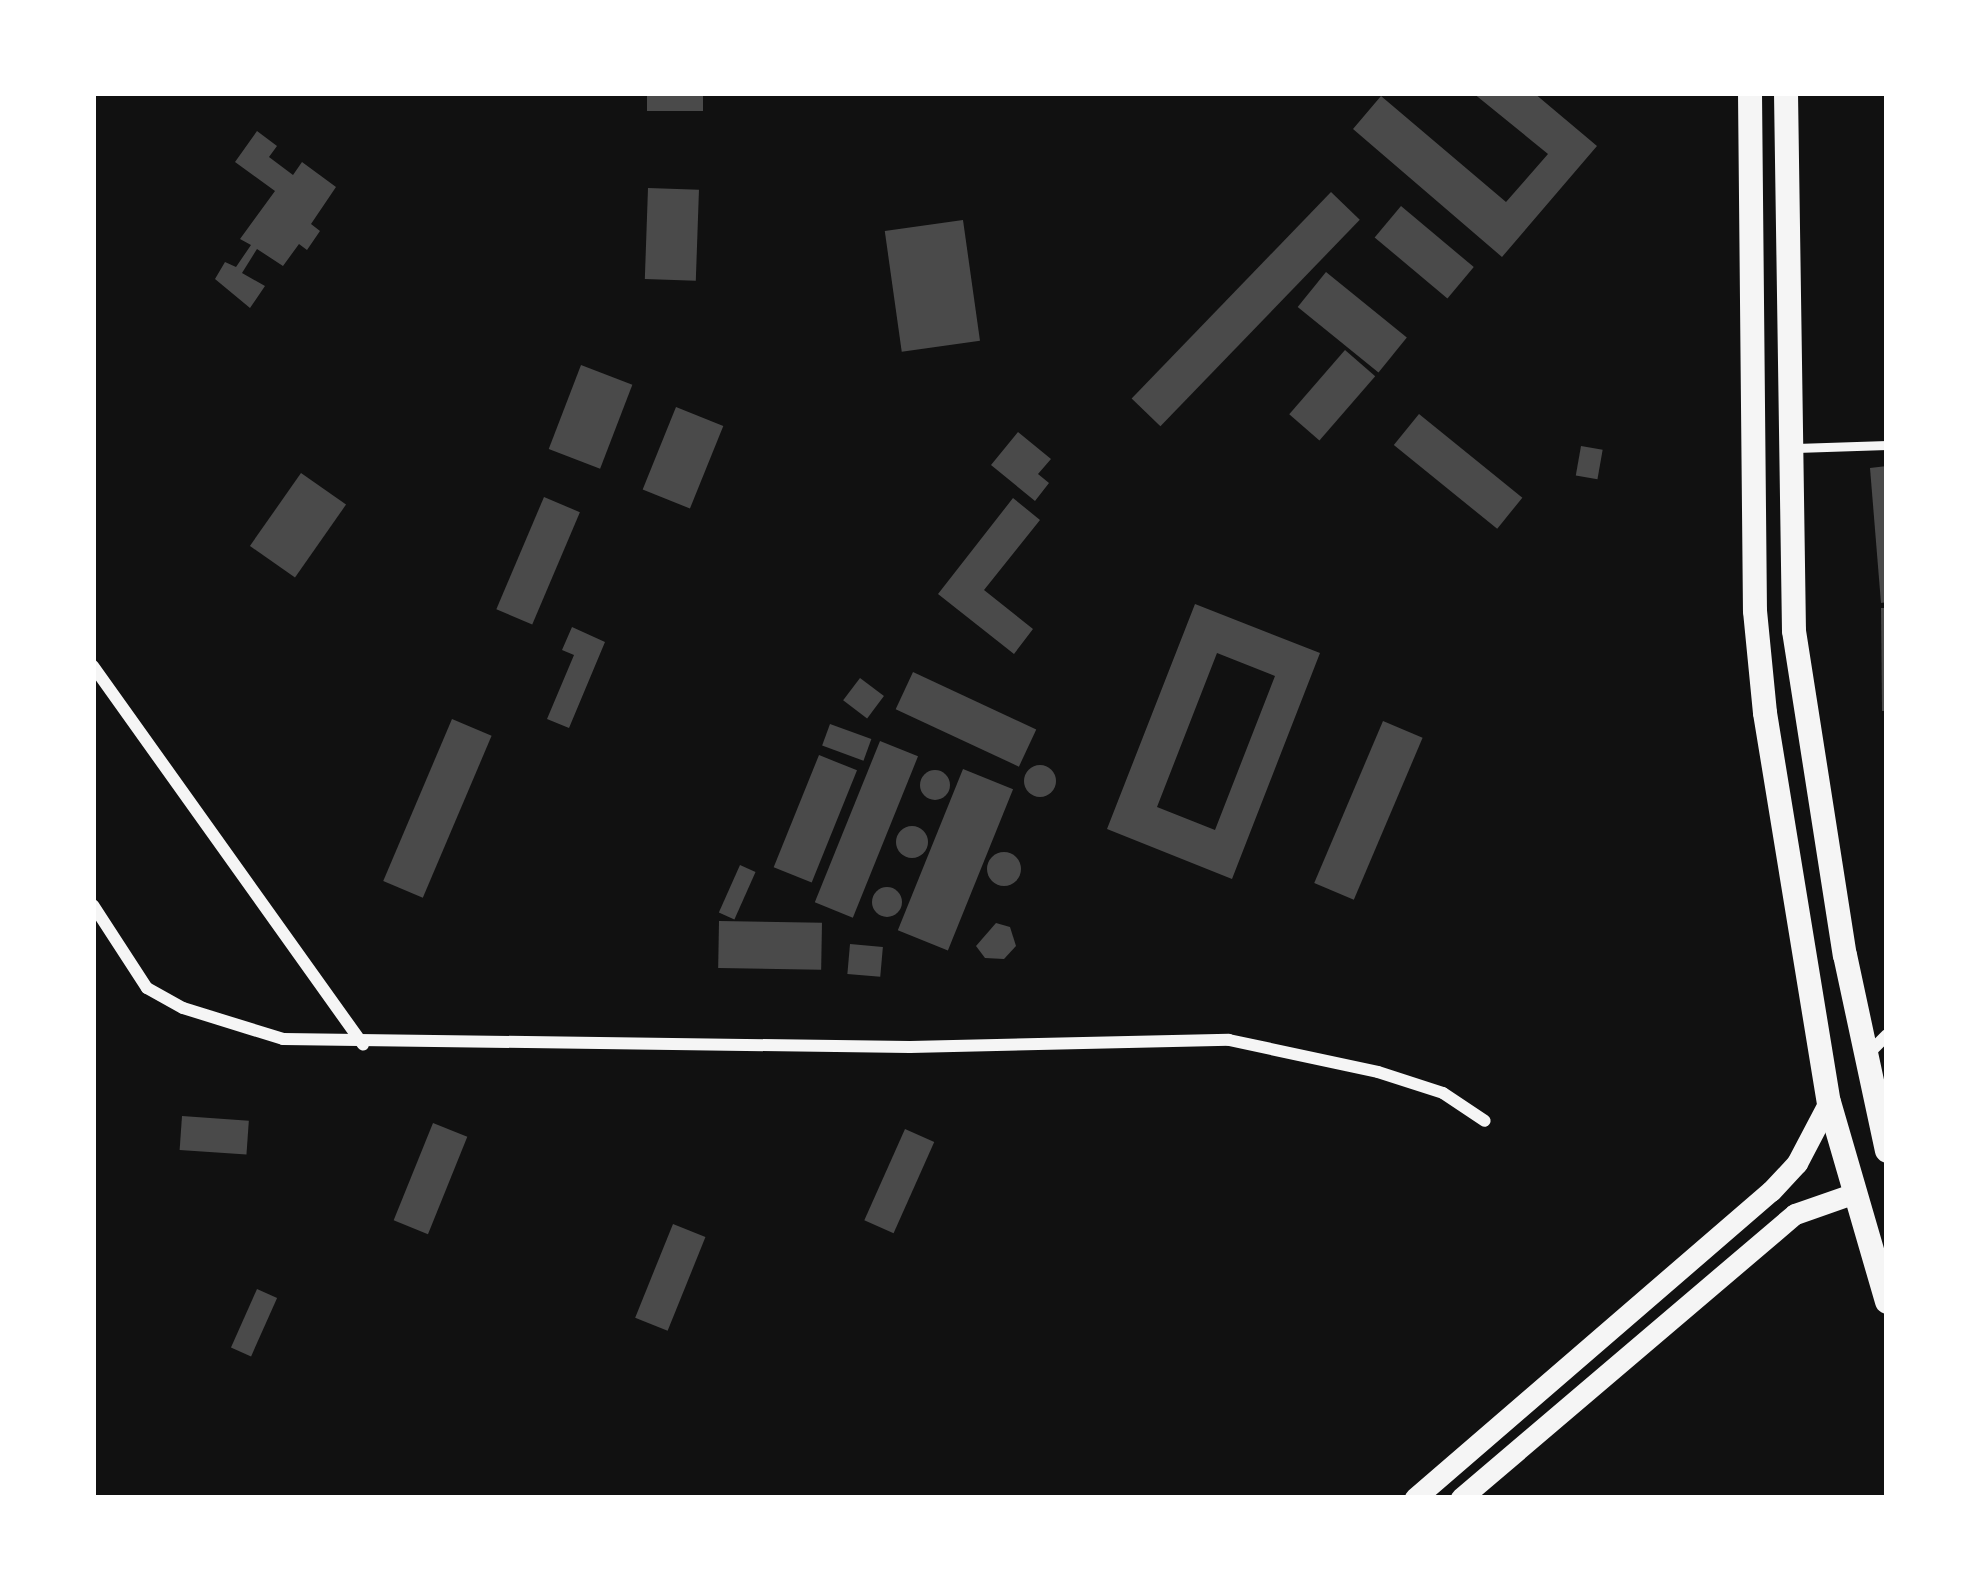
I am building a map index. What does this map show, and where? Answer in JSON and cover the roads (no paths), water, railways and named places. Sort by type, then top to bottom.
[{"type":"main road","points":[[1750,93],[1755,611],[1829,1102],[1887,1302]]},
{"type":"main road","points":[[1786,93],[1791,448],[1802,702],[1864,1058],[1887,1151]]},
{"type":"street","points":[[93,666],[363,1045]]},
{"type":"street","points":[[93,905],[135,974],[183,1008],[283,1039],[363,1045],[1229,1040],[1378,1072],[1443,1093],[1486,1121]]},
{"type":"street","points":[[1864,1058],[1887,1035]]},
{"type":"street","points":[[1415,1498],[1771,1191],[1797,1162],[1829,1102]]},
{"type":"street","points":[[1460,1498],[1796,1214],[1856,1193]]},
{"type":"lane","points":[[1791,448],[1887,445]]}]
